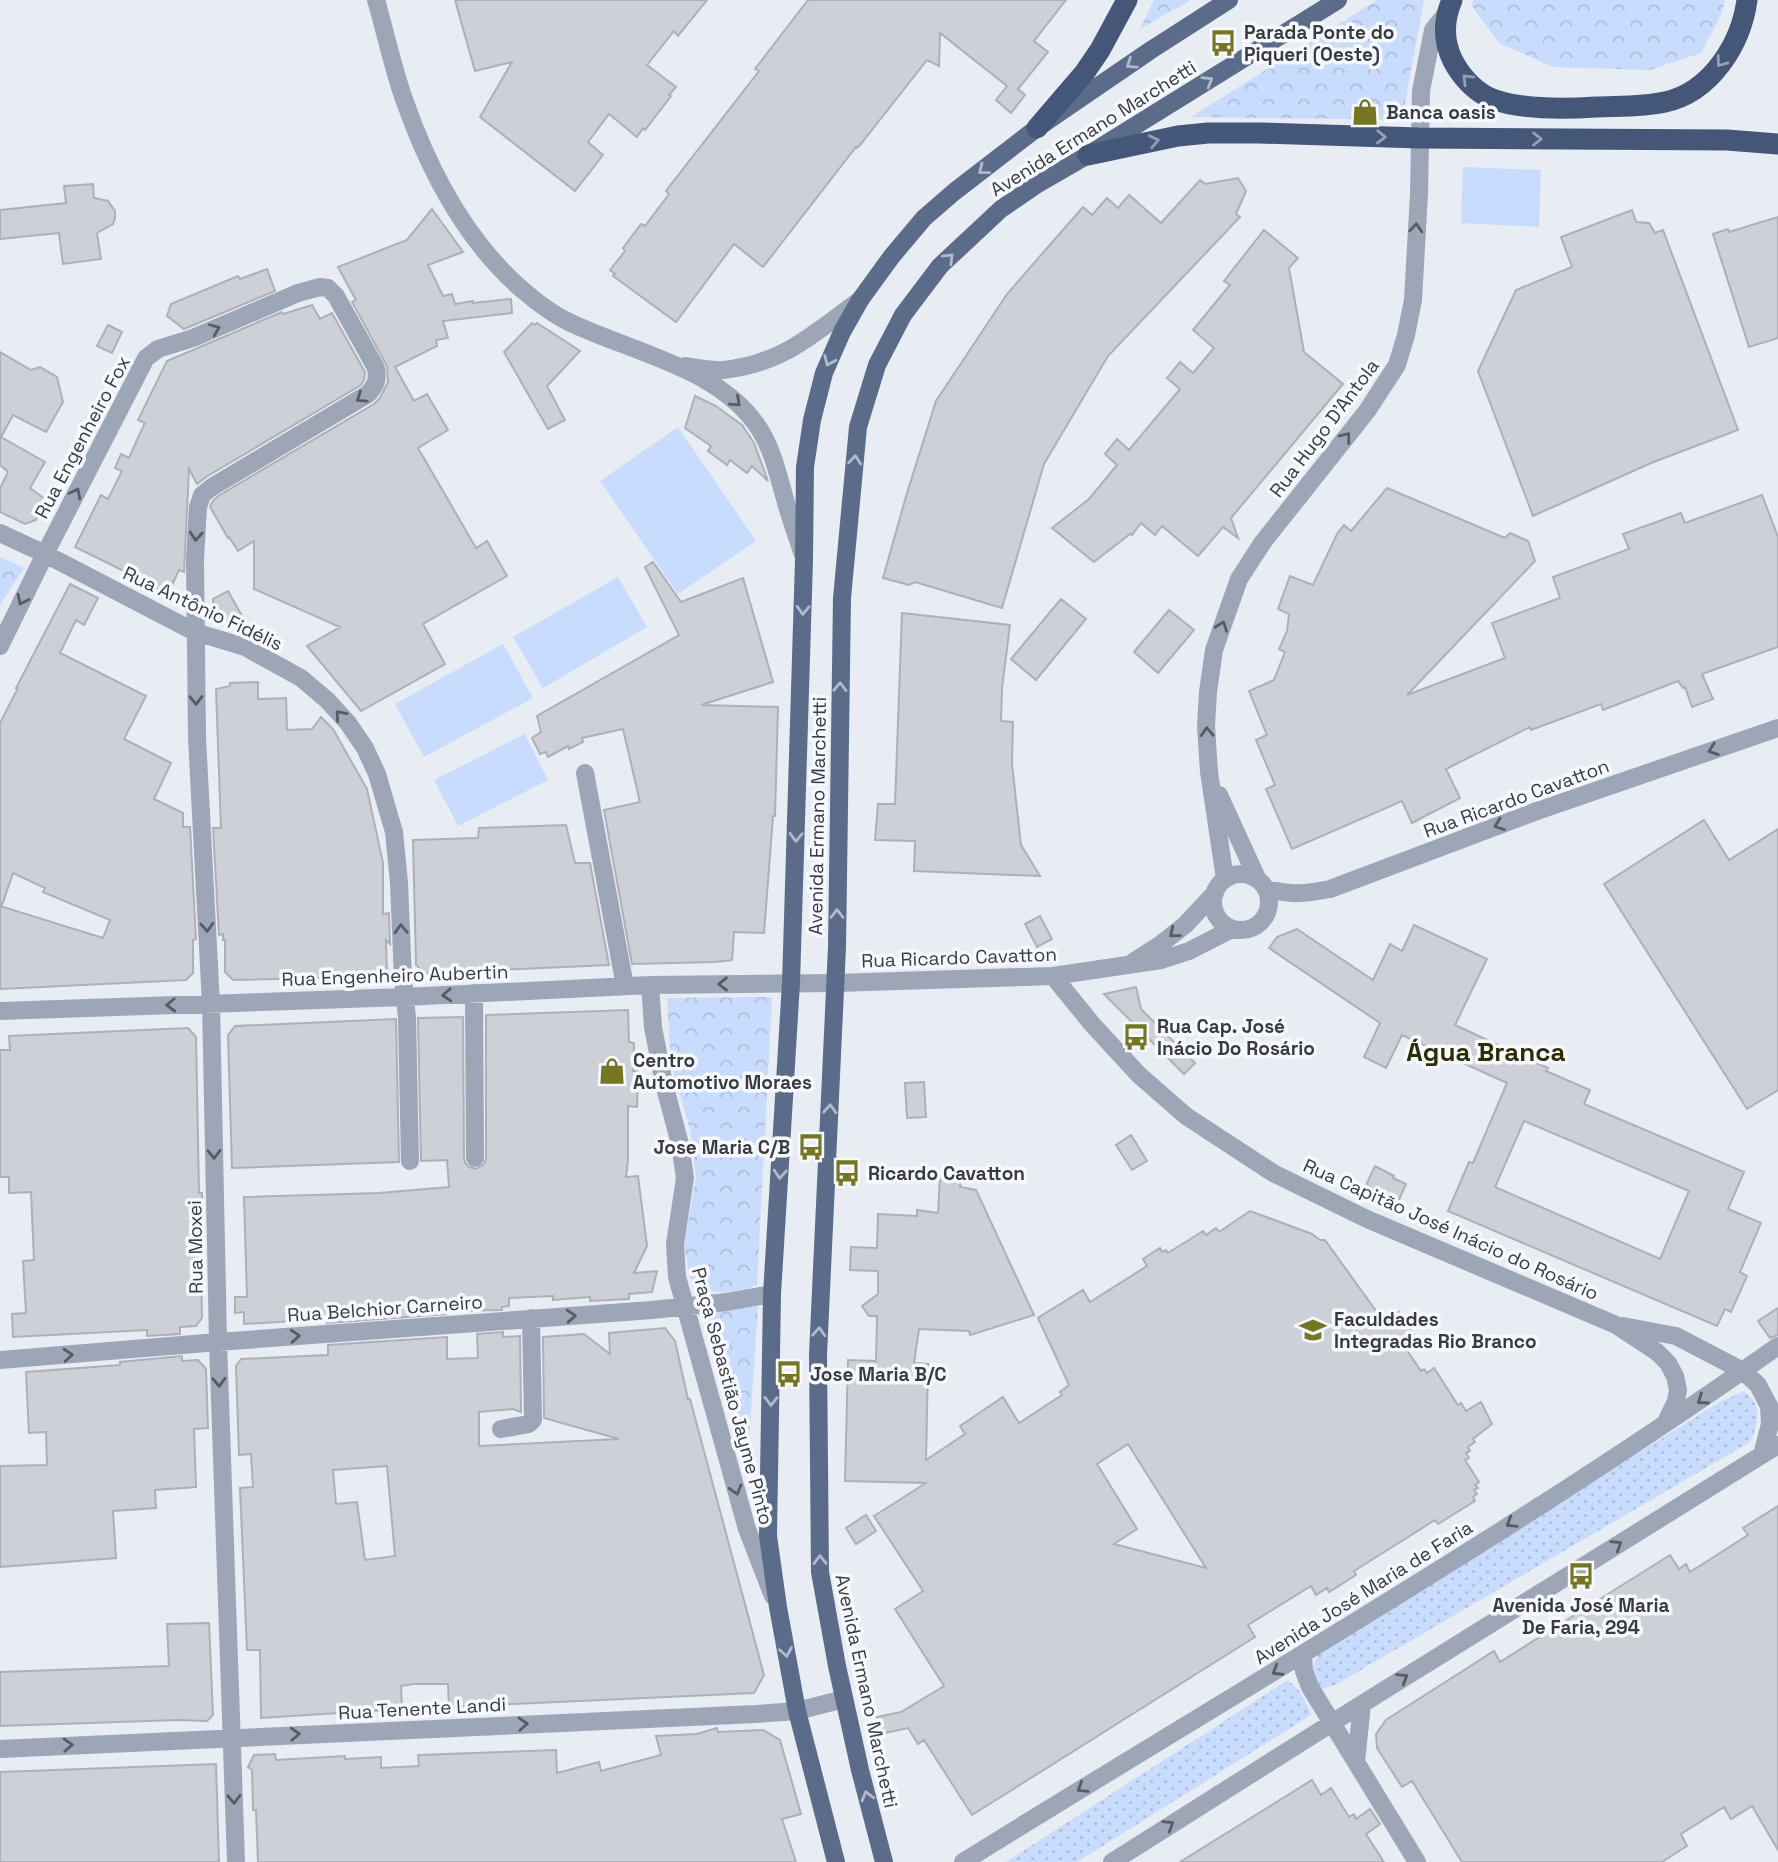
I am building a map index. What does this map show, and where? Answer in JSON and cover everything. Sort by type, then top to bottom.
[{"type":"highway","points":[[1037,128],[1092,61],[1127,0]]},
{"type":"highway","points":[[1449,7],[1445,33],[1448,51],[1459,73],[1472,86],[1494,100],[1525,106],[1580,108],[1668,102],[1689,92],[1706,80],[1730,52],[1740,31],[1747,0]]},
{"type":"highway","points":[[1087,155],[1178,136],[1208,133],[1419,138],[1727,140],[1778,144]]},
{"type":"main road","name":"Avenida Ermano Marchetti","points":[[836,1862],[797,1711],[768,1536],[772,1294],[791,984],[805,467],[811,420],[824,373],[842,332],[860,300],[924,218],[1037,128],[1229,0]]},
{"type":"main road","name":"Avenida Ermano Marchetti","points":[[884,1862],[844,1699],[820,1572],[818,1355],[836,983],[842,598],[858,427],[877,365],[903,315],[940,266],[1000,209],[1338,0]]},
{"type":"street","points":[[376,0],[404,100],[428,161],[481,247],[526,292],[567,321],[678,366],[725,393],[741,406],[757,425],[772,456],[804,560]]},
{"type":"street","name":"Rua Hugo D'Antola","points":[[1220,886],[1206,726],[1214,650],[1240,579],[1263,542],[1367,411],[1397,365],[1413,300],[1421,90],[1433,30],[1449,7]]},
{"type":"street","name":"Rua Engenheiro Fox","points":[[45,554],[146,358],[158,349],[193,338],[298,293],[320,287],[328,288],[336,296],[376,368],[376,386],[368,394],[202,495],[198,507],[195,559],[195,632]]},
{"type":"street","points":[[678,366],[720,370],[748,366],[769,359],[792,350],[860,300]]},
{"type":"street","name":"Rua Antônio Fidélis","points":[[0,533],[195,632],[244,647],[300,678],[327,700],[348,723],[365,748],[377,774],[394,832],[407,1018],[410,1161]]},
{"type":"street","points":[[0,646],[45,554]]},
{"type":"street","name":"Rua Moxei","points":[[195,632],[197,737],[211,1004],[218,1342],[236,1862]]},
{"type":"street","name":"Rua Ricardo Cavatton","points":[[1261,884],[1287,894],[1330,889],[1537,811],[1778,728]]},
{"type":"street","points":[[585,772],[625,986]]},
{"type":"street","name":"Rua Hugo D'Antola","points":[[1209,772],[1261,884]]},
{"type":"street","points":[[1240,874],[1261,884],[1269,898],[1269,908],[1266,917],[1259,924],[1241,931],[1231,929],[1218,918],[1213,901],[1220,886],[1240,874]]},
{"type":"street","name":"Rua Ricardo Cavatton","points":[[1127,966],[1185,925],[1220,886]]},
{"type":"street","name":"Rua Ricardo Cavatton","points":[[791,984],[1053,976],[1161,960],[1189,951],[1231,929]]},
{"type":"street","name":"Rua Capitão José Inácio do Rosário","points":[[1053,976],[1139,1075],[1186,1116],[1273,1173],[1367,1219],[1616,1325],[1657,1352],[1668,1363],[1678,1390],[1676,1401],[1664,1426]]},
{"type":"street","name":"Rua Engenheiro Aubertin","points":[[0,1012],[650,985],[791,984]]},
{"type":"street","name":"Praça Sebastião Jayme Pinto","points":[[650,985],[653,1027],[680,1144],[684,1178],[675,1244],[677,1277],[747,1529],[778,1607]]},
{"type":"street","points":[[474,993],[475,1158]]},
{"type":"street","name":"Rua Belchior Carneiro","points":[[0,1360],[684,1307],[727,1303],[772,1294]]},
{"type":"street","points":[[501,1429],[529,1424],[533,1420],[531,1318]]},
{"type":"street","name":"Rua Capitão José Inácio do Rosário","points":[[1616,1325],[1676,1336],[1743,1371],[1758,1385],[1769,1406],[1770,1424],[1762,1455]]},
{"type":"street","name":"Avenida José Maria de Faria","points":[[963,1862],[1303,1655],[1664,1426],[1778,1346]]},
{"type":"street","points":[[1112,1862],[1778,1445]]},
{"type":"street","points":[[1303,1655],[1304,1671],[1310,1687],[1417,1862]]},
{"type":"street","name":"Rua Tenente Landi","points":[[0,1749],[797,1711],[844,1699]]},
{"type":"street","points":[[1356,1762],[1362,1704]]},
{"type":"green space","points":[[1154,0],[1191,0],[1140,29]]},
{"type":"green space","points":[[1377,0],[1424,0],[1402,120],[1191,117]]},
{"type":"green space","points":[[1473,0],[1725,0],[1721,15],[1701,53],[1650,70],[1553,67],[1499,43],[1472,6]]},
{"type":"green space","points":[[1463,167],[1541,170],[1539,227],[1461,223]]},
{"type":"green space","points":[[678,427],[756,541],[678,594],[600,481]]},
{"type":"green space","points":[[0,557],[24,568],[0,605]]},
{"type":"green space","points":[[618,577],[647,627],[543,688],[513,637]]},
{"type":"green space","points":[[503,644],[533,698],[424,757],[395,704]]},
{"type":"green space","points":[[525,734],[548,780],[458,826],[434,780]]},
{"type":"green space","points":[[772,997],[757,1284],[739,1293],[696,1291],[689,1273],[684,1244],[696,1178],[690,1130],[671,1064],[667,998]]},
{"type":"green space","points":[[758,1306],[748,1457],[703,1314]]},
{"type":"green space","points":[[1744,1391],[1753,1400],[1757,1410],[1756,1427],[1750,1442],[1335,1685],[1320,1690],[1312,1670],[1318,1653],[1720,1402]]},
{"type":"green space","points":[[1288,1680],[1302,1696],[1311,1715],[1077,1862],[1006,1862]]},
{"type":"building","points":[[455,0],[707,0],[678,36],[674,31],[647,65],[676,87],[669,95],[671,96],[637,137],[609,114],[588,142],[603,155],[575,191],[480,117],[512,62],[475,71]]},
{"type":"building","points":[[808,0],[1066,0],[1034,41],[1048,52],[1018,89],[1025,95],[1011,113],[996,100],[1007,86],[940,33],[939,66],[927,60],[763,267],[734,244],[676,322],[613,276],[615,274],[610,270],[641,224],[645,226],[669,194],[666,191],[759,71],[755,69]]},
{"type":"building","points":[[1238,178],[1246,191],[1236,214],[1240,217],[1108,356],[1044,464],[1002,608],[915,582],[909,585],[883,578],[936,401],[1007,294],[1083,207],[1092,215],[1107,198],[1118,208],[1129,195],[1161,223],[1200,180],[1205,184]]},
{"type":"building","points":[[93,184],[94,198],[108,201],[115,211],[113,224],[97,233],[101,259],[63,264],[59,233],[0,239],[0,210],[66,203],[64,186]]},
{"type":"building","points":[[432,209],[463,252],[428,265],[443,296],[452,294],[455,304],[511,299],[512,313],[443,321],[448,338],[436,340],[437,346],[395,367],[414,401],[427,394],[448,430],[418,448],[476,548],[487,541],[507,576],[423,624],[445,664],[361,711],[307,646],[340,627],[254,589],[254,541],[238,551],[210,507],[218,496],[380,398],[388,382],[387,366],[352,302],[356,300],[338,267],[407,240]]},
{"type":"building","points":[[1632,210],[1636,222],[1649,223],[1655,233],[1663,230],[1738,430],[1651,463],[1533,516],[1478,371],[1516,290],[1572,267],[1561,237]]},
{"type":"building","points":[[1778,217],[1778,338],[1749,347],[1713,234],[1728,229],[1729,232]]},
{"type":"building","points":[[1264,230],[1298,258],[1289,268],[1304,352],[1343,384],[1231,518],[1238,538],[1223,527],[1198,556],[1162,526],[1155,535],[1141,523],[1132,535],[1094,562],[1052,528],[1089,499],[1117,465],[1105,454],[1117,439],[1129,450],[1180,389],[1167,378],[1180,362],[1193,373],[1214,348],[1193,330],[1230,285],[1224,281]]},
{"type":"building","points":[[267,269],[275,291],[184,329],[167,316],[171,304],[238,276],[240,279]]},
{"type":"building","points":[[312,305],[320,319],[332,313],[365,372],[364,380],[361,385],[197,484],[189,469],[184,572],[179,570],[168,594],[75,547],[101,495],[108,499],[122,471],[115,468],[121,454],[129,458],[145,423],[138,420],[167,361],[282,312],[283,314]]},
{"type":"building","points":[[532,323],[537,323],[580,351],[547,386],[565,420],[548,429],[504,352]]},
{"type":"building","points":[[108,325],[122,332],[112,353],[97,346]]},
{"type":"building","points":[[0,352],[31,370],[40,367],[57,377],[63,402],[46,432],[13,415],[1,437],[45,462],[30,488],[46,500],[36,520],[25,524],[0,512],[0,488],[8,472],[0,465]]},
{"type":"building","points":[[695,396],[716,406],[742,425],[754,443],[768,481],[752,466],[747,473],[730,460],[727,465],[708,451],[711,446],[685,428]]},
{"type":"building","points":[[1387,488],[1505,538],[1510,533],[1528,541],[1535,561],[1407,695],[1505,658],[1492,623],[1560,598],[1553,577],[1629,549],[1623,534],[1681,513],[1685,523],[1762,495],[1778,537],[1778,647],[1702,674],[1713,699],[1692,707],[1685,687],[1678,681],[1603,710],[1601,704],[1531,730],[1530,727],[1446,769],[1460,798],[1412,823],[1402,801],[1292,849],[1266,789],[1275,785],[1256,740],[1267,735],[1249,691],[1274,680],[1285,652],[1279,649],[1287,631],[1289,614],[1278,609],[1290,576],[1313,585],[1337,534],[1344,525],[1351,531]]},
{"type":"building","points":[[653,562],[681,602],[743,578],[773,682],[701,705],[778,707],[775,816],[764,933],[734,932],[732,960],[632,964],[604,810],[640,802],[623,729],[582,738],[583,742],[569,749],[568,746],[548,757],[546,752],[540,754],[532,738],[541,732],[537,716],[679,635],[645,567]]},
{"type":"building","points":[[70,584],[98,598],[84,625],[76,620],[60,653],[146,696],[124,739],[171,763],[154,799],[183,813],[183,827],[190,827],[196,939],[193,940],[193,973],[186,980],[0,989],[0,906],[103,938],[110,920],[43,892],[45,888],[13,873],[2,905],[0,904],[0,723]]},
{"type":"building","points":[[228,591],[251,632],[214,614],[213,599]]},
{"type":"building","points":[[1061,599],[1086,619],[1036,680],[1011,659]]},
{"type":"building","points":[[1169,610],[1194,630],[1158,673],[1134,652]]},
{"type":"building","points":[[902,613],[1010,625],[1001,721],[1013,722],[1012,764],[1021,845],[1040,876],[914,871],[915,841],[875,840],[878,804],[895,804]]},
{"type":"building","points":[[258,682],[258,699],[286,698],[287,730],[312,729],[321,717],[333,729],[367,789],[383,863],[383,914],[389,913],[390,944],[386,940],[387,976],[233,980],[225,972],[225,940],[223,934],[219,935],[213,828],[221,828],[216,689],[230,686],[230,683]]},
{"type":"building","points":[[1704,820],[1729,860],[1778,829],[1778,1090],[1747,1109],[1604,884]]},
{"type":"building","points":[[566,825],[575,863],[590,863],[609,965],[425,973],[416,965],[413,840],[478,838],[479,828]]},
{"type":"building","points":[[1040,916],[1052,939],[1037,947],[1025,924]]},
{"type":"building","points":[[1414,925],[1487,959],[1455,1025],[1590,1090],[1584,1104],[1744,1172],[1728,1209],[1761,1223],[1740,1272],[1747,1276],[1731,1312],[1725,1309],[1717,1326],[1448,1211],[1469,1162],[1473,1163],[1507,1083],[1402,1035],[1386,1068],[1364,1057],[1380,1023],[1269,948],[1277,937],[1297,929],[1373,980],[1390,944],[1402,951]],"holes":[[[1524,1121],[1689,1191],[1660,1259],[1495,1187]]]},
{"type":"building","points":[[1136,987],[1141,1009],[1195,1063],[1184,1074],[1104,994]]},
{"type":"building","points":[[628,1010],[629,1042],[634,1043],[633,1071],[638,1071],[637,1107],[628,1106],[626,1177],[638,1176],[647,1246],[634,1273],[657,1271],[652,1292],[629,1294],[629,1299],[590,1301],[590,1297],[553,1300],[553,1296],[509,1298],[509,1306],[502,1307],[502,1310],[446,1311],[446,1314],[327,1323],[326,1319],[244,1324],[244,1312],[235,1313],[235,1297],[247,1297],[244,1197],[379,1193],[449,1187],[447,1160],[421,1161],[418,1018],[463,1017],[464,1158],[469,1167],[476,1169],[484,1164],[486,1158],[486,1015]]},
{"type":"building","points":[[396,1019],[399,1162],[232,1168],[228,1035],[235,1026]]},
{"type":"building","points":[[188,1028],[196,1037],[199,1193],[202,1193],[204,1252],[201,1270],[202,1318],[196,1326],[180,1327],[180,1334],[147,1336],[147,1330],[13,1337],[12,1314],[26,1313],[23,1261],[34,1260],[31,1192],[9,1193],[9,1177],[0,1177],[0,1050],[10,1050],[9,1036]]},
{"type":"building","points":[[924,1082],[926,1117],[907,1118],[905,1083]]},
{"type":"building","points":[[1131,1135],[1147,1161],[1132,1170],[1116,1145]]},
{"type":"building","points":[[1375,1166],[1406,1184],[1399,1200],[1366,1185]]},
{"type":"building","points":[[940,1177],[961,1181],[960,1187],[976,1190],[1034,1315],[970,1335],[969,1331],[919,1329],[914,1363],[928,1364],[926,1460],[965,1434],[960,1426],[1003,1397],[1019,1423],[1062,1395],[1060,1392],[1069,1385],[1038,1318],[1083,1290],[1090,1302],[1147,1266],[1143,1259],[1160,1248],[1162,1252],[1166,1250],[1168,1253],[1203,1231],[1206,1235],[1216,1228],[1219,1232],[1250,1211],[1325,1240],[1384,1322],[1399,1312],[1416,1338],[1404,1346],[1421,1371],[1424,1369],[1427,1373],[1434,1368],[1458,1405],[1461,1403],[1466,1411],[1481,1402],[1492,1424],[1473,1439],[1475,1442],[1468,1447],[1470,1451],[1466,1453],[1469,1458],[1465,1460],[1479,1482],[1475,1485],[1478,1488],[1474,1490],[1477,1494],[1473,1497],[1475,1501],[1438,1524],[1435,1520],[1354,1571],[1356,1575],[1329,1592],[1327,1588],[1316,1595],[1311,1586],[1248,1625],[1255,1637],[972,1815],[924,1740],[918,1744],[908,1728],[880,1734],[877,1717],[901,1712],[944,1686],[895,1609],[923,1591],[874,1516],[926,1483],[845,1481],[848,1360],[876,1361],[877,1316],[869,1316],[862,1306],[878,1294],[878,1271],[850,1270],[851,1247],[877,1248],[878,1214],[917,1216],[917,1210],[938,1213]],"holes":[[[1128,1444],[1206,1568],[1114,1544],[1137,1529],[1097,1464]]]},
{"type":"building","points":[[1778,1308],[1778,1335],[1770,1338],[1758,1321]]},
{"type":"building","points":[[665,1328],[675,1341],[688,1399],[764,1675],[754,1693],[449,1707],[448,1684],[414,1684],[401,1686],[402,1709],[261,1718],[260,1650],[247,1650],[240,1488],[253,1487],[251,1454],[239,1455],[236,1366],[241,1359],[328,1355],[328,1345],[447,1337],[447,1359],[478,1358],[477,1334],[503,1332],[503,1337],[520,1336],[521,1412],[513,1409],[479,1412],[479,1446],[619,1439],[544,1418],[543,1337],[584,1334],[610,1354],[609,1333]],"holes":[[[387,1466],[395,1556],[365,1560],[357,1502],[336,1504],[333,1470]]]},
{"type":"building","points":[[182,1356],[182,1361],[198,1360],[206,1369],[208,1428],[194,1429],[196,1487],[155,1490],[156,1508],[113,1511],[116,1558],[0,1567],[0,1466],[47,1465],[46,1432],[29,1433],[26,1372],[120,1365],[120,1362]]},
{"type":"building","points":[[1778,1506],[1778,1850],[1752,1806],[1731,1819],[1724,1807],[1681,1834],[1687,1846],[1662,1862],[1462,1862],[1412,1781],[1402,1787],[1377,1748],[1376,1734],[1386,1720],[1494,1651],[1500,1662],[1670,1555],[1679,1569],[1686,1564],[1690,1572],[1748,1535],[1743,1528]]},
{"type":"building","points":[[866,1515],[876,1531],[856,1544],[846,1528]]},
{"type":"building","points":[[209,1623],[213,1715],[207,1721],[0,1726],[0,1672],[169,1666],[167,1624]]},
{"type":"building","points":[[717,1728],[718,1732],[763,1730],[780,1740],[801,1814],[782,1819],[796,1862],[258,1862],[252,1770],[248,1767],[254,1755],[275,1754],[276,1760],[381,1757],[381,1768],[419,1766],[418,1755],[556,1750],[557,1773],[599,1762],[601,1771],[661,1755],[656,1736],[697,1734]]},
{"type":"building","points":[[216,1764],[219,1862],[0,1862],[0,1772]]},
{"type":"building","points":[[1312,1780],[1321,1795],[1331,1788],[1349,1817],[1354,1814],[1356,1819],[1370,1809],[1380,1824],[1366,1834],[1384,1862],[1180,1862]]},
{"type":"place","name":"Parada Ponte do Piqueri (Oeste)","points":[[1223,43]]},
{"type":"place","name":"Banca oasis","points":[[1365,112]]},
{"type":"place","name":"Rua Cap. José Inácio Do Rosário","points":[[1136,1037]]},
{"type":"place","name":"Centro Automotivo Moraes","points":[[612,1071]]},
{"type":"place","name":"Jose Maria C/B","points":[[811,1147]]},
{"type":"place","name":"Ricardo Cavatton","points":[[847,1173]]},
{"type":"place","name":"Faculdades Integradas Rio Branco","points":[[1313,1330]]},
{"type":"place","name":"Jose Maria B/C","points":[[789,1374]]},
{"type":"place","name":"Avenida José Maria De Faria, 294","points":[[1581,1576]]},
{"type":"district","name":"Água Branca","points":[[1486,1052]]}]
